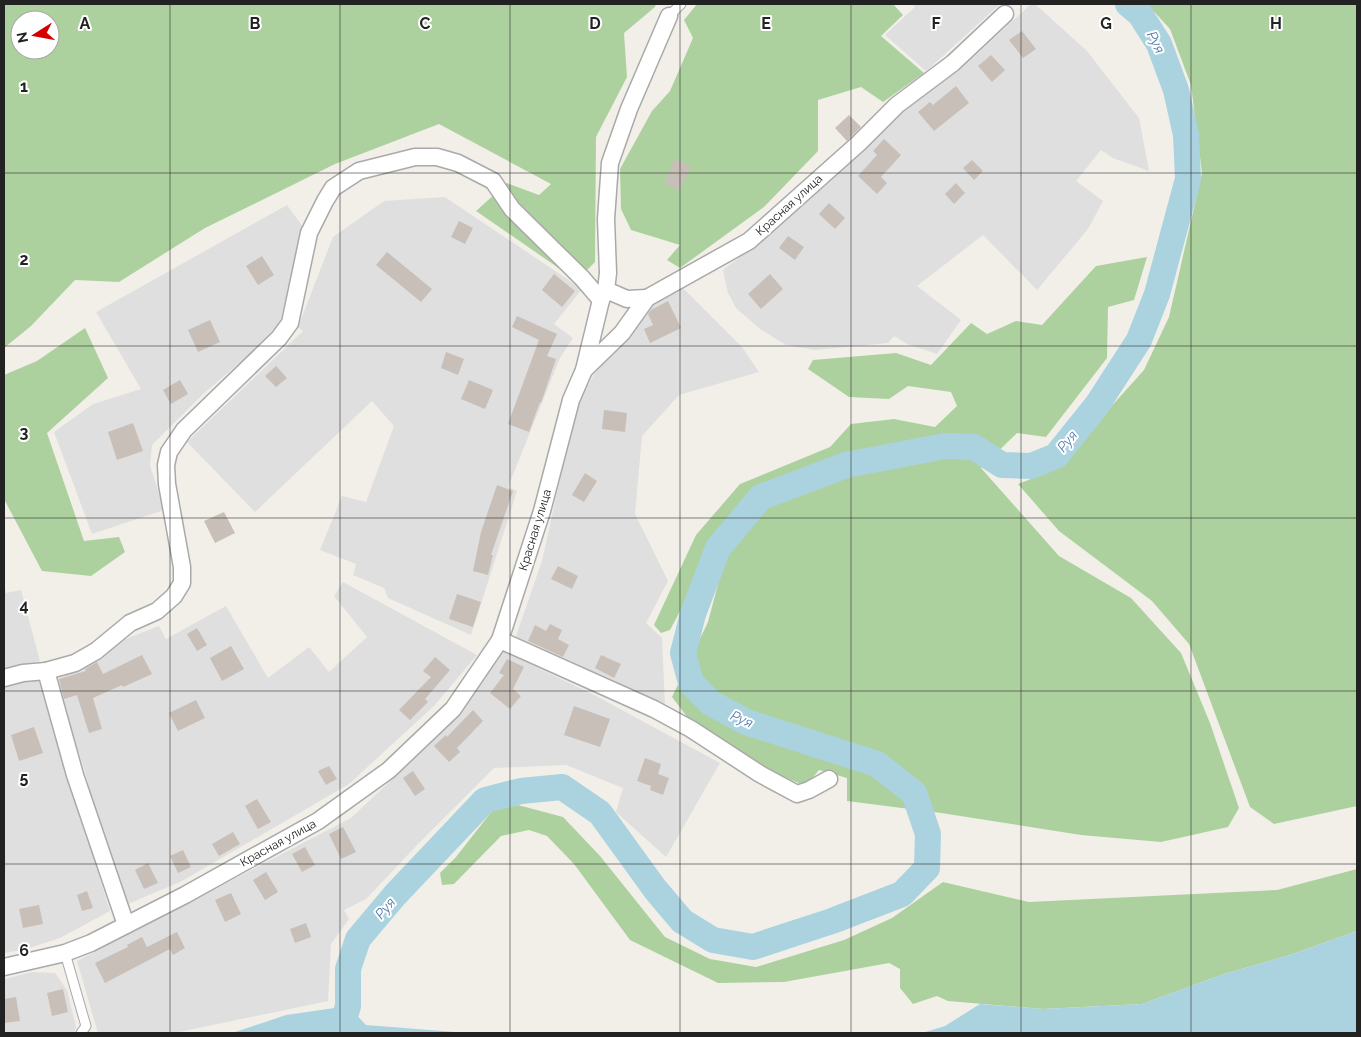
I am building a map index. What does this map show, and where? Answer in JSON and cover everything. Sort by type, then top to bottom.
[{"type":"street","name":"Красная улица","points":[[4,967],[65,953],[91,943],[185,895],[318,822],[390,770],[453,709],[500,640],[542,511],[571,400],[584,370],[622,333],[647,298],[749,241],[860,143],[897,105],[954,63],[1005,14]]},
{"type":"street","points":[[584,370],[608,273],[606,219],[610,163],[629,110],[669,16]]},
{"type":"street","points":[[4,678],[23,673],[46,671],[75,663],[96,651],[130,622],[156,612],[174,596],[182,583],[182,567],[167,484],[166,465],[169,452],[184,430],[279,338],[290,323],[309,233],[333,188],[359,171],[414,157],[437,157],[458,163],[493,181],[512,209],[582,278],[604,295],[627,299],[647,298]]},
{"type":"street","points":[[500,640],[654,710],[691,729],[760,774],[797,794],[829,779]]},
{"type":"street","points":[[46,671],[75,775],[126,925]]},
{"type":"lane","points":[[669,16],[681,4]]},
{"type":"lane","points":[[65,953],[86,1026],[81,1033]]},
{"type":"shaded area","points":[[913,4],[1000,4],[926,71],[885,35],[915,7]]},
{"type":"shaded area","points":[[1031,4],[1035,4],[1087,51],[1139,118],[1149,171],[1113,158],[1101,150],[1076,181],[1103,201],[1088,229],[1037,290],[983,235],[917,286],[961,320],[937,354],[907,344],[894,336],[888,343],[815,350],[786,345],[760,329],[736,308],[728,293],[723,270],[758,243],[922,91],[960,70]]},
{"type":"shaded area","points":[[445,197],[582,289],[554,324],[573,338],[560,358],[508,487],[517,491],[471,635],[388,598],[384,588],[353,575],[356,564],[320,550],[342,496],[366,502],[394,426],[372,401],[255,512],[187,442],[303,331],[298,327],[333,237],[384,201]]},
{"type":"shaded area","points":[[287,205],[303,227],[278,330],[203,394],[152,445],[150,465],[164,510],[92,534],[54,432],[93,404],[141,389],[96,312]]},
{"type":"shaded area","points":[[682,287],[742,347],[759,372],[679,395],[642,436],[635,514],[668,581],[646,623],[662,638],[665,706],[515,639],[542,561],[576,406],[595,373],[645,309]]},
{"type":"shaded area","points":[[343,582],[477,655],[435,705],[349,784],[182,881],[128,904],[103,842],[86,775],[55,680],[97,661],[120,641],[159,626],[166,639],[226,606],[268,678],[309,647],[329,672],[367,637],[334,596]]},
{"type":"shaded area","points":[[4,584],[6,593],[21,590],[40,661],[4,670]]},
{"type":"shaded area","points":[[503,651],[596,696],[720,763],[666,857],[616,812],[623,788],[566,765],[494,768],[366,899],[344,910],[349,919],[331,944],[328,1001],[174,1033],[98,1033],[77,961],[351,818],[451,724]]},
{"type":"shaded area","points":[[29,678],[39,681],[110,911],[60,938],[26,949],[4,953],[4,685]]},
{"type":"shaded area","points":[[32,972],[55,973],[67,990],[76,1027],[74,1033],[4,1033],[4,979]]},
{"type":"green space","points":[[4,4],[656,4],[655,7],[624,33],[627,77],[596,137],[595,262],[586,271],[560,269],[476,211],[507,183],[539,195],[551,184],[439,124],[335,164],[205,228],[119,282],[75,280],[31,326],[4,348]]},
{"type":"green space","points":[[697,4],[893,4],[903,15],[881,36],[924,73],[883,102],[861,87],[818,100],[818,151],[764,207],[680,268],[667,260],[680,245],[631,230],[621,209],[620,169],[652,111],[670,91],[693,38],[684,20]]},
{"type":"green space","points":[[1147,4],[1357,4],[1357,806],[1274,824],[1250,807],[1189,644],[1152,601],[1059,531],[1018,484],[1054,470],[1144,370],[1169,317],[1202,173],[1191,85],[1170,29]]},
{"type":"green space","points":[[1147,257],[1134,300],[1108,307],[1107,358],[1046,437],[1017,433],[981,468],[1059,556],[1131,598],[1181,653],[1210,723],[1239,808],[1228,827],[1161,842],[1081,835],[941,813],[847,801],[847,778],[819,770],[806,786],[764,769],[694,726],[672,697],[708,622],[722,569],[707,568],[691,591],[670,630],[661,633],[654,625],[696,535],[740,484],[830,447],[851,424],[894,419],[935,427],[957,406],[951,392],[908,386],[889,399],[849,397],[808,369],[813,360],[896,353],[931,365],[971,323],[987,334],[1016,321],[1042,325],[1096,266]]},
{"type":"green space","points":[[85,328],[108,378],[47,433],[84,541],[119,537],[125,552],[91,576],[42,571],[4,499],[4,375],[37,361]]},
{"type":"green space","points":[[518,805],[563,817],[600,856],[665,937],[710,959],[756,967],[844,940],[892,918],[943,882],[1029,902],[1277,890],[1357,869],[1357,931],[1290,955],[1224,974],[1142,1004],[1043,1009],[948,1001],[937,996],[913,1004],[900,988],[900,969],[889,963],[784,982],[718,983],[630,940],[574,864],[547,836],[529,830],[501,836],[454,884],[442,885],[440,873],[456,857],[492,811]]},
{"type":"water","points":[[1357,931],[1357,1033],[922,1033],[945,1026],[980,1004],[1043,1009],[1142,1004],[1224,974],[1290,955]]},
{"type":"water","points":[[348,1006],[366,1025],[468,1033],[232,1033],[286,1015]]},
{"type":"building","points":[[1022,31],[1036,49],[1023,58],[1009,40]]},
{"type":"building","points":[[991,55],[1005,70],[992,82],[978,66]]},
{"type":"building","points":[[956,86],[969,103],[934,131],[918,112],[930,102],[933,105]]},
{"type":"building","points":[[849,115],[861,127],[847,141],[835,128]]},
{"type":"building","points":[[884,139],[901,155],[881,177],[887,183],[877,194],[858,176],[877,155],[873,151]]},
{"type":"building","points":[[675,159],[691,166],[680,190],[664,183]]},
{"type":"building","points":[[972,160],[983,171],[974,180],[963,168]]},
{"type":"building","points":[[956,183],[965,193],[954,204],[945,194]]},
{"type":"building","points":[[829,203],[845,218],[835,229],[819,214]]},
{"type":"building","points":[[459,221],[473,228],[465,244],[451,237]]},
{"type":"building","points":[[788,236],[804,247],[795,260],[779,248]]},
{"type":"building","points":[[387,252],[432,289],[421,302],[376,265]]},
{"type":"building","points":[[262,256],[274,275],[258,285],[246,266]]},
{"type":"building","points":[[554,274],[575,291],[562,307],[542,290]]},
{"type":"building","points":[[770,274],[783,289],[761,309],[748,294]]},
{"type":"building","points":[[668,301],[681,328],[650,343],[644,329],[653,325],[648,314],[651,310]]},
{"type":"building","points":[[517,316],[557,334],[547,356],[556,359],[529,432],[508,424],[539,340],[512,327]]},
{"type":"building","points":[[210,320],[220,342],[198,352],[188,330]]},
{"type":"building","points":[[446,352],[464,359],[458,375],[441,368]]},
{"type":"building","points":[[276,366],[287,378],[276,387],[265,376]]},
{"type":"building","points":[[180,380],[188,394],[171,404],[163,390]]},
{"type":"building","points":[[469,380],[493,390],[485,409],[461,399]]},
{"type":"building","points":[[604,410],[627,413],[625,432],[602,429]]},
{"type":"building","points":[[133,423],[143,451],[117,460],[108,432]]},
{"type":"building","points":[[585,473],[597,481],[584,502],[572,495]]},
{"type":"building","points":[[497,485],[513,491],[491,555],[493,555],[488,575],[473,571],[481,532]]},
{"type":"building","points":[[224,512],[235,533],[215,543],[204,521]]},
{"type":"building","points":[[558,566],[578,576],[572,589],[551,579]]},
{"type":"building","points":[[457,594],[481,602],[473,627],[449,619]]},
{"type":"building","points":[[550,624],[562,630],[558,639],[569,645],[563,657],[528,641],[535,625],[546,631]]},
{"type":"building","points":[[197,628],[207,645],[197,651],[187,634]]},
{"type":"building","points":[[231,646],[244,669],[222,681],[210,658]]},
{"type":"building","points":[[142,655],[152,674],[93,698],[102,729],[89,733],[77,695],[64,699],[59,679],[86,671],[85,669],[97,662],[103,674]]},
{"type":"building","points":[[601,655],[621,664],[614,678],[595,668]]},
{"type":"building","points":[[435,657],[450,670],[425,699],[428,702],[410,720],[399,710],[431,677],[423,671]]},
{"type":"building","points":[[507,659],[524,667],[513,689],[521,696],[510,709],[490,693],[504,675],[499,673]]},
{"type":"building","points":[[196,700],[205,718],[178,731],[169,713]]},
{"type":"building","points":[[574,706],[610,719],[600,747],[564,735]]},
{"type":"building","points":[[473,710],[483,721],[457,748],[460,752],[449,762],[434,746],[446,735],[447,737]]},
{"type":"building","points":[[34,727],[43,753],[19,761],[11,735]]},
{"type":"building","points":[[645,758],[661,764],[658,774],[669,778],[663,795],[650,790],[651,786],[637,781]]},
{"type":"building","points":[[329,766],[337,779],[326,785],[318,771]]},
{"type":"building","points":[[413,771],[425,789],[415,796],[403,778]]},
{"type":"building","points":[[257,799],[271,822],[258,829],[245,806]]},
{"type":"building","points":[[343,827],[356,852],[341,859],[329,834]]},
{"type":"building","points":[[233,832],[240,844],[219,856],[212,844]]},
{"type":"building","points":[[305,847],[315,865],[302,872],[292,854]]},
{"type":"building","points":[[183,850],[191,867],[178,873],[170,856]]},
{"type":"building","points":[[148,863],[158,883],[144,889],[135,870]]},
{"type":"building","points":[[266,872],[278,892],[265,900],[253,880]]},
{"type":"building","points":[[87,891],[93,908],[82,911],[77,895]]},
{"type":"building","points":[[231,893],[241,914],[225,922],[215,900]]},
{"type":"building","points":[[39,905],[43,924],[23,928],[19,909]]},
{"type":"building","points":[[306,923],[311,937],[295,943],[290,929]]},
{"type":"building","points":[[177,932],[185,948],[173,955],[170,949],[105,983],[95,963],[128,947],[127,945],[142,937],[147,947]]},
{"type":"building","points":[[63,989],[68,1012],[52,1016],[47,993]]},
{"type":"building","points":[[16,997],[20,1021],[4,1023],[4,999]]},
{"type":"waterway","name":"Руя","points":[[340,1033],[348,1006],[348,969],[358,939],[395,895],[485,800],[521,791],[562,787],[600,813],[655,889],[682,921],[713,940],[753,947],[832,921],[902,894],[927,868],[928,834],[914,793],[877,764],[746,722],[711,703],[691,683],[683,653],[693,614],[718,548],[761,497],[846,465],[945,446],[974,447],[1002,465],[1031,466],[1056,456],[1097,405],[1139,340],[1157,294],[1188,179],[1186,135],[1176,90],[1159,44],[1140,14],[1128,4]]}]
